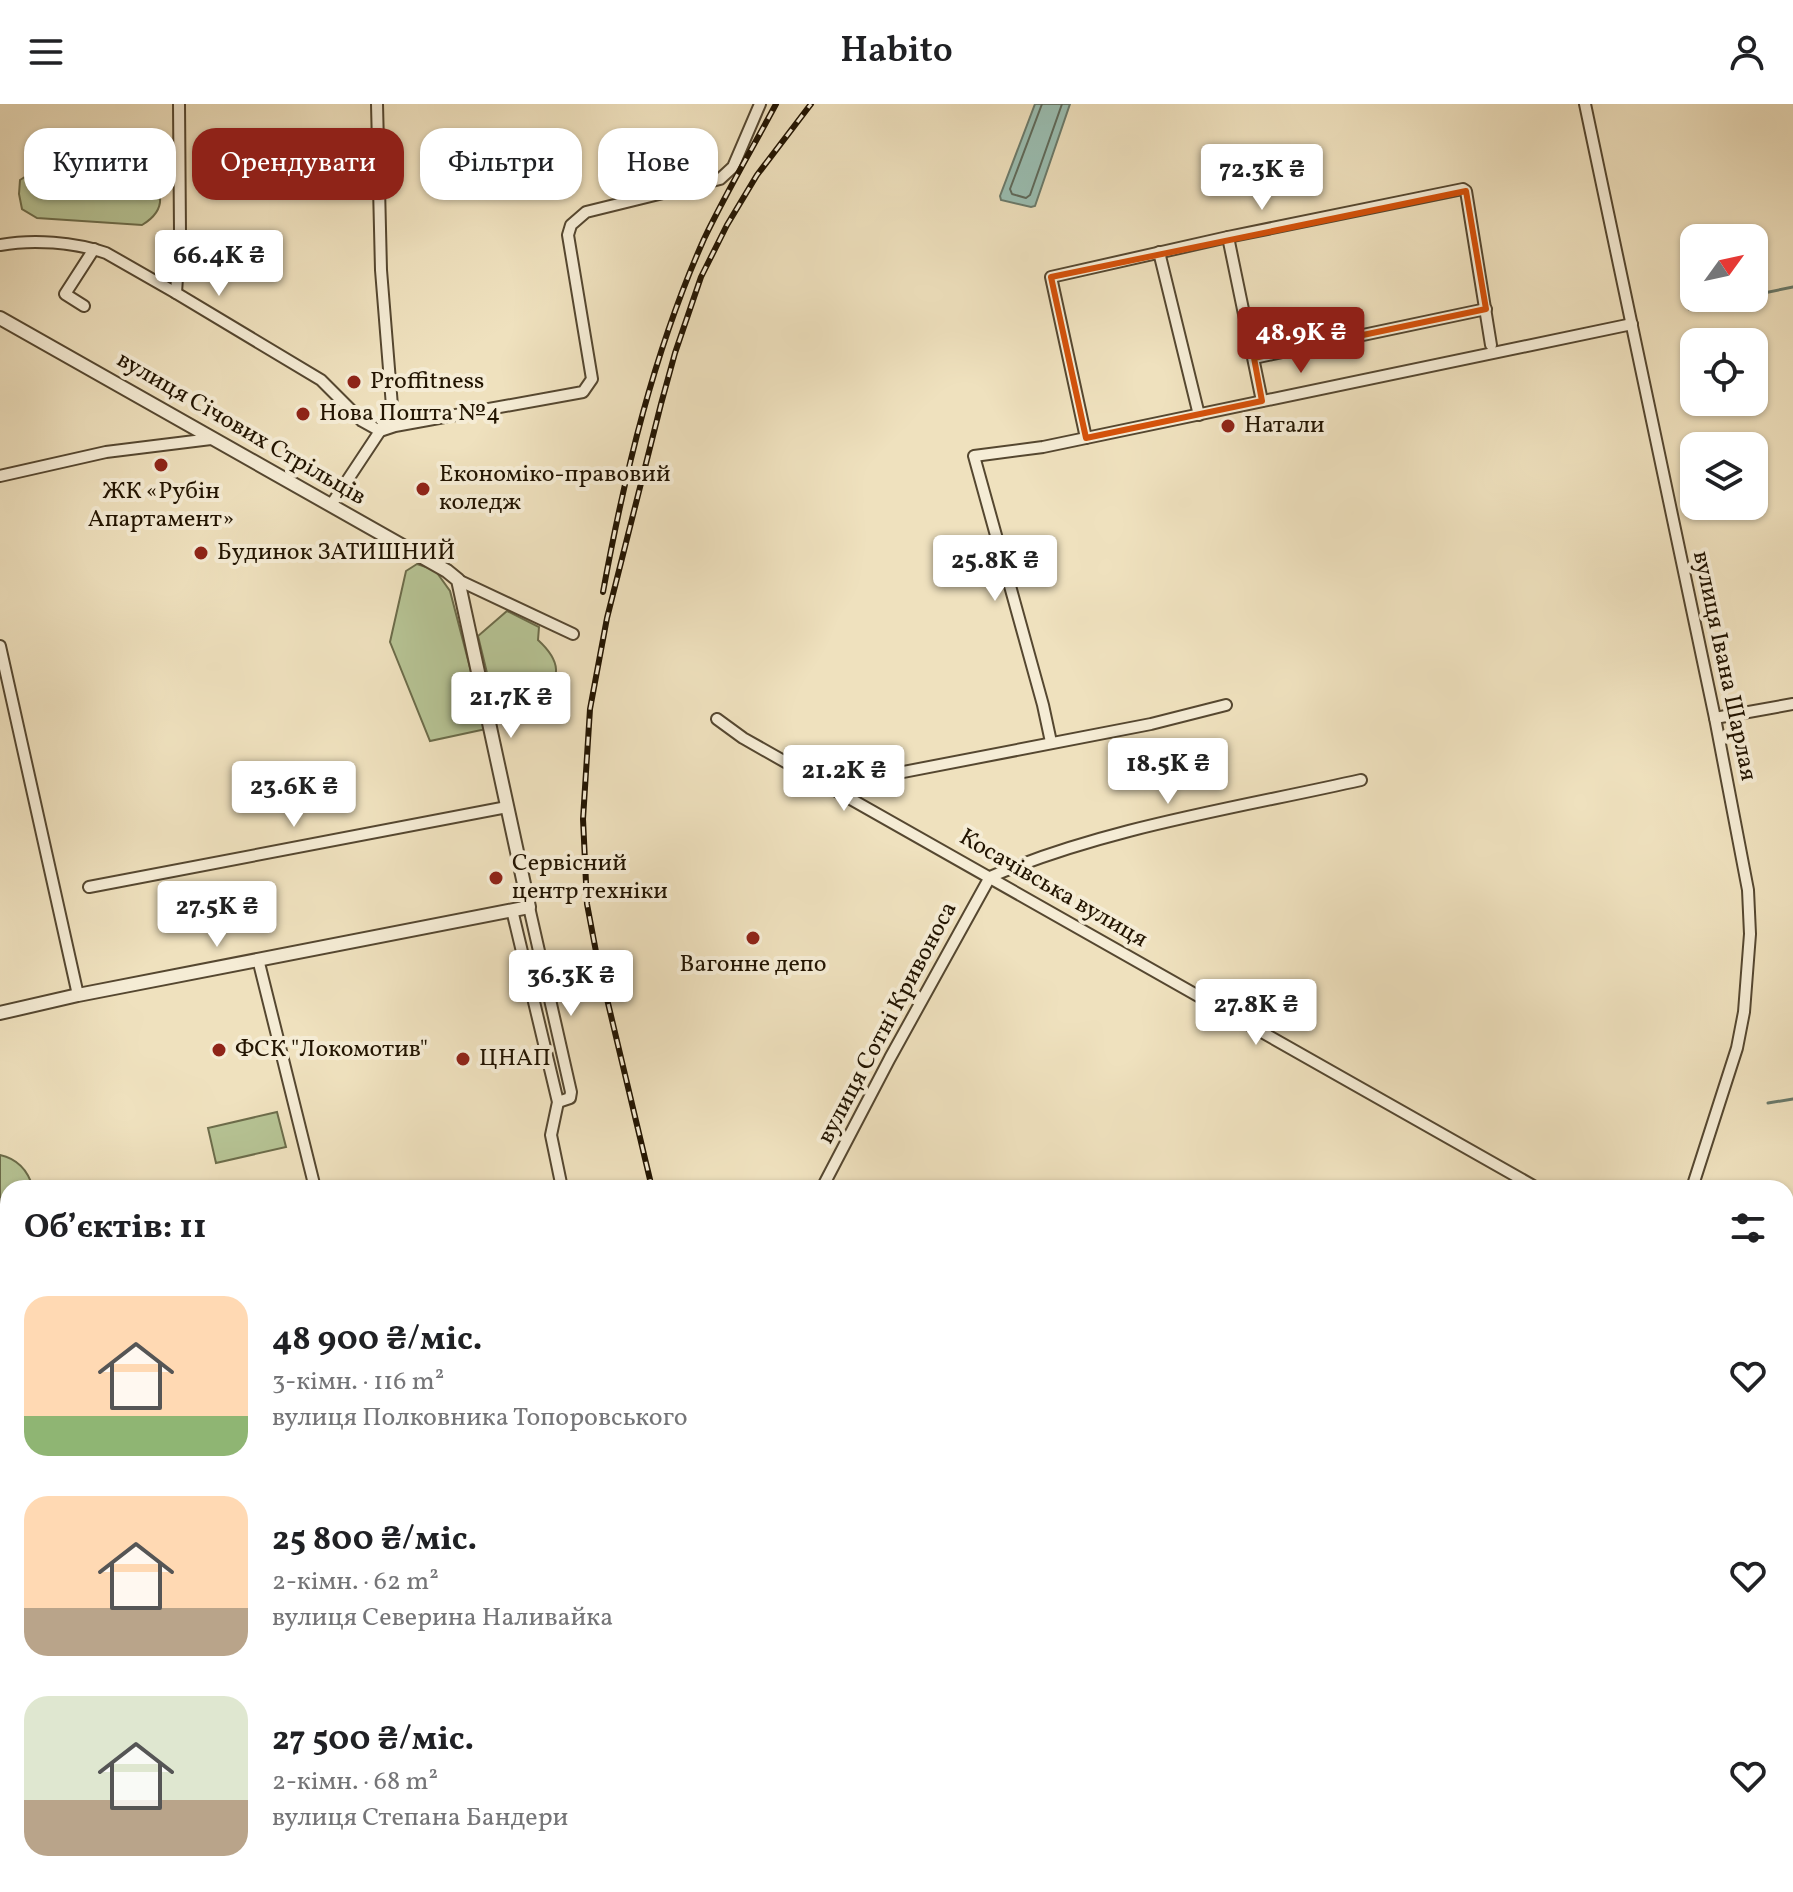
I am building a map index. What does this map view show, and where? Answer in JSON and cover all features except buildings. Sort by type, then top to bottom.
[{"type":"street","points":[[176,293],[180,232],[179,104]]},
{"type":"street","points":[[331,505],[380,431],[392,403],[381,270],[377,104]]},
{"type":"street","points":[[0,245],[32,242],[106,253],[321,380],[362,421],[380,431],[583,392],[592,379],[568,235],[571,225],[586,212],[720,179],[733,167],[760,104]]},
{"type":"street","name":"вулиця Івана Шарлая","points":[[1585,104],[1715,718],[1748,890],[1750,934],[1744,1012],[1737,1048],[1695,1180]]},
{"type":"street","points":[[1086,438],[1051,277],[1159,252],[1463,189],[1466,191],[1491,345]]},
{"type":"street","points":[[1228,237],[1262,401]]},
{"type":"street","points":[[84,306],[65,294],[94,249]]},
{"type":"street","points":[[1159,252],[1199,415]]},
{"type":"street","points":[[1254,358],[1486,309]]},
{"type":"street","name":"вулиця Січових Стрільців","points":[[0,318],[458,580],[573,634]]},
{"type":"street","points":[[1051,742],[974,456],[1043,447],[1632,324]]},
{"type":"street","points":[[170,444],[180,433],[174,416]]},
{"type":"street","points":[[0,476],[61,461],[211,439]]},
{"type":"street","points":[[458,580],[571,1092],[570,1098],[558,1102]]},
{"type":"street","points":[[0,646],[78,995]]},
{"type":"street","points":[[1715,718],[1793,704]]},
{"type":"street","points":[[831,786],[1151,724],[1226,705]]},
{"type":"street","name":"Косачівська вулиця","points":[[717,719],[743,738],[1523,1180]]},
{"type":"street","points":[[990,877],[1039,857],[1100,838],[1361,780]]},
{"type":"street","points":[[89,887],[507,807]]},
{"type":"street","name":"вулиця Сотні Кривоноса","points":[[826,1180],[990,877]]},
{"type":"street","points":[[0,1013],[529,907]]},
{"type":"street","points":[[512,910],[558,1102],[551,1135],[560,1180]]},
{"type":"street","points":[[258,959],[313,1180]]},
{"type":"highlighted area","points":[[1466,191],[1486,309],[1254,358],[1262,401],[1086,438],[1051,277]]},
{"type":"green space","points":[[24,178],[24,200],[160,200],[159,206],[156,213],[142,225],[37,218],[22,209],[20,180]]},
{"type":"green space","points":[[417,564],[435,570],[450,591],[486,729],[430,741],[390,642],[406,571]]},
{"type":"green space","points":[[507,611],[539,627],[538,640],[555,662],[553,684],[541,700],[518,700],[511,693],[498,692],[487,673],[478,636]]},
{"type":"green space","points":[[277,1112],[286,1147],[216,1163],[208,1128]]},
{"type":"green space","points":[[0,1155],[21,1166],[30,1180],[0,1180]]},
{"type":"water","points":[[1035,104],[1070,104],[1035,206],[1031,207],[1001,200],[1000,196]]},
{"type":"waterway","points":[[1768,292],[1793,287]]},
{"type":"waterway","points":[[1768,1103],[1793,1099]]},
{"type":"railway","points":[[603,592],[631,457],[670,325],[704,239],[776,104]]},
{"type":"railway","points":[[650,1180],[587,904],[583,819],[590,709],[607,618],[661,404],[701,277],[757,175],[811,104]]},
{"type":"place","name":"Proffitness","points":[[354,382]]},
{"type":"place","name":"Нова Пошта №4","points":[[303,414]]},
{"type":"place","name":"Натали","points":[[1228,426]]},
{"type":"place","name":"ЖК «Рубін Апартамент»","points":[[161,465]]},
{"type":"place","name":"Економіко-правовий коледж","points":[[423,489]]},
{"type":"place","name":"Будинок ЗАТИШНИЙ","points":[[201,553]]},
{"type":"place","name":"Сервісний центр техніки","points":[[496,878]]},
{"type":"place","name":"Вагонне депо","points":[[753,938]]},
{"type":"place","name":"ФСК \"Локомотив\"","points":[[219,1050]]},
{"type":"place","name":"ЦНАП","points":[[463,1059]]}]
